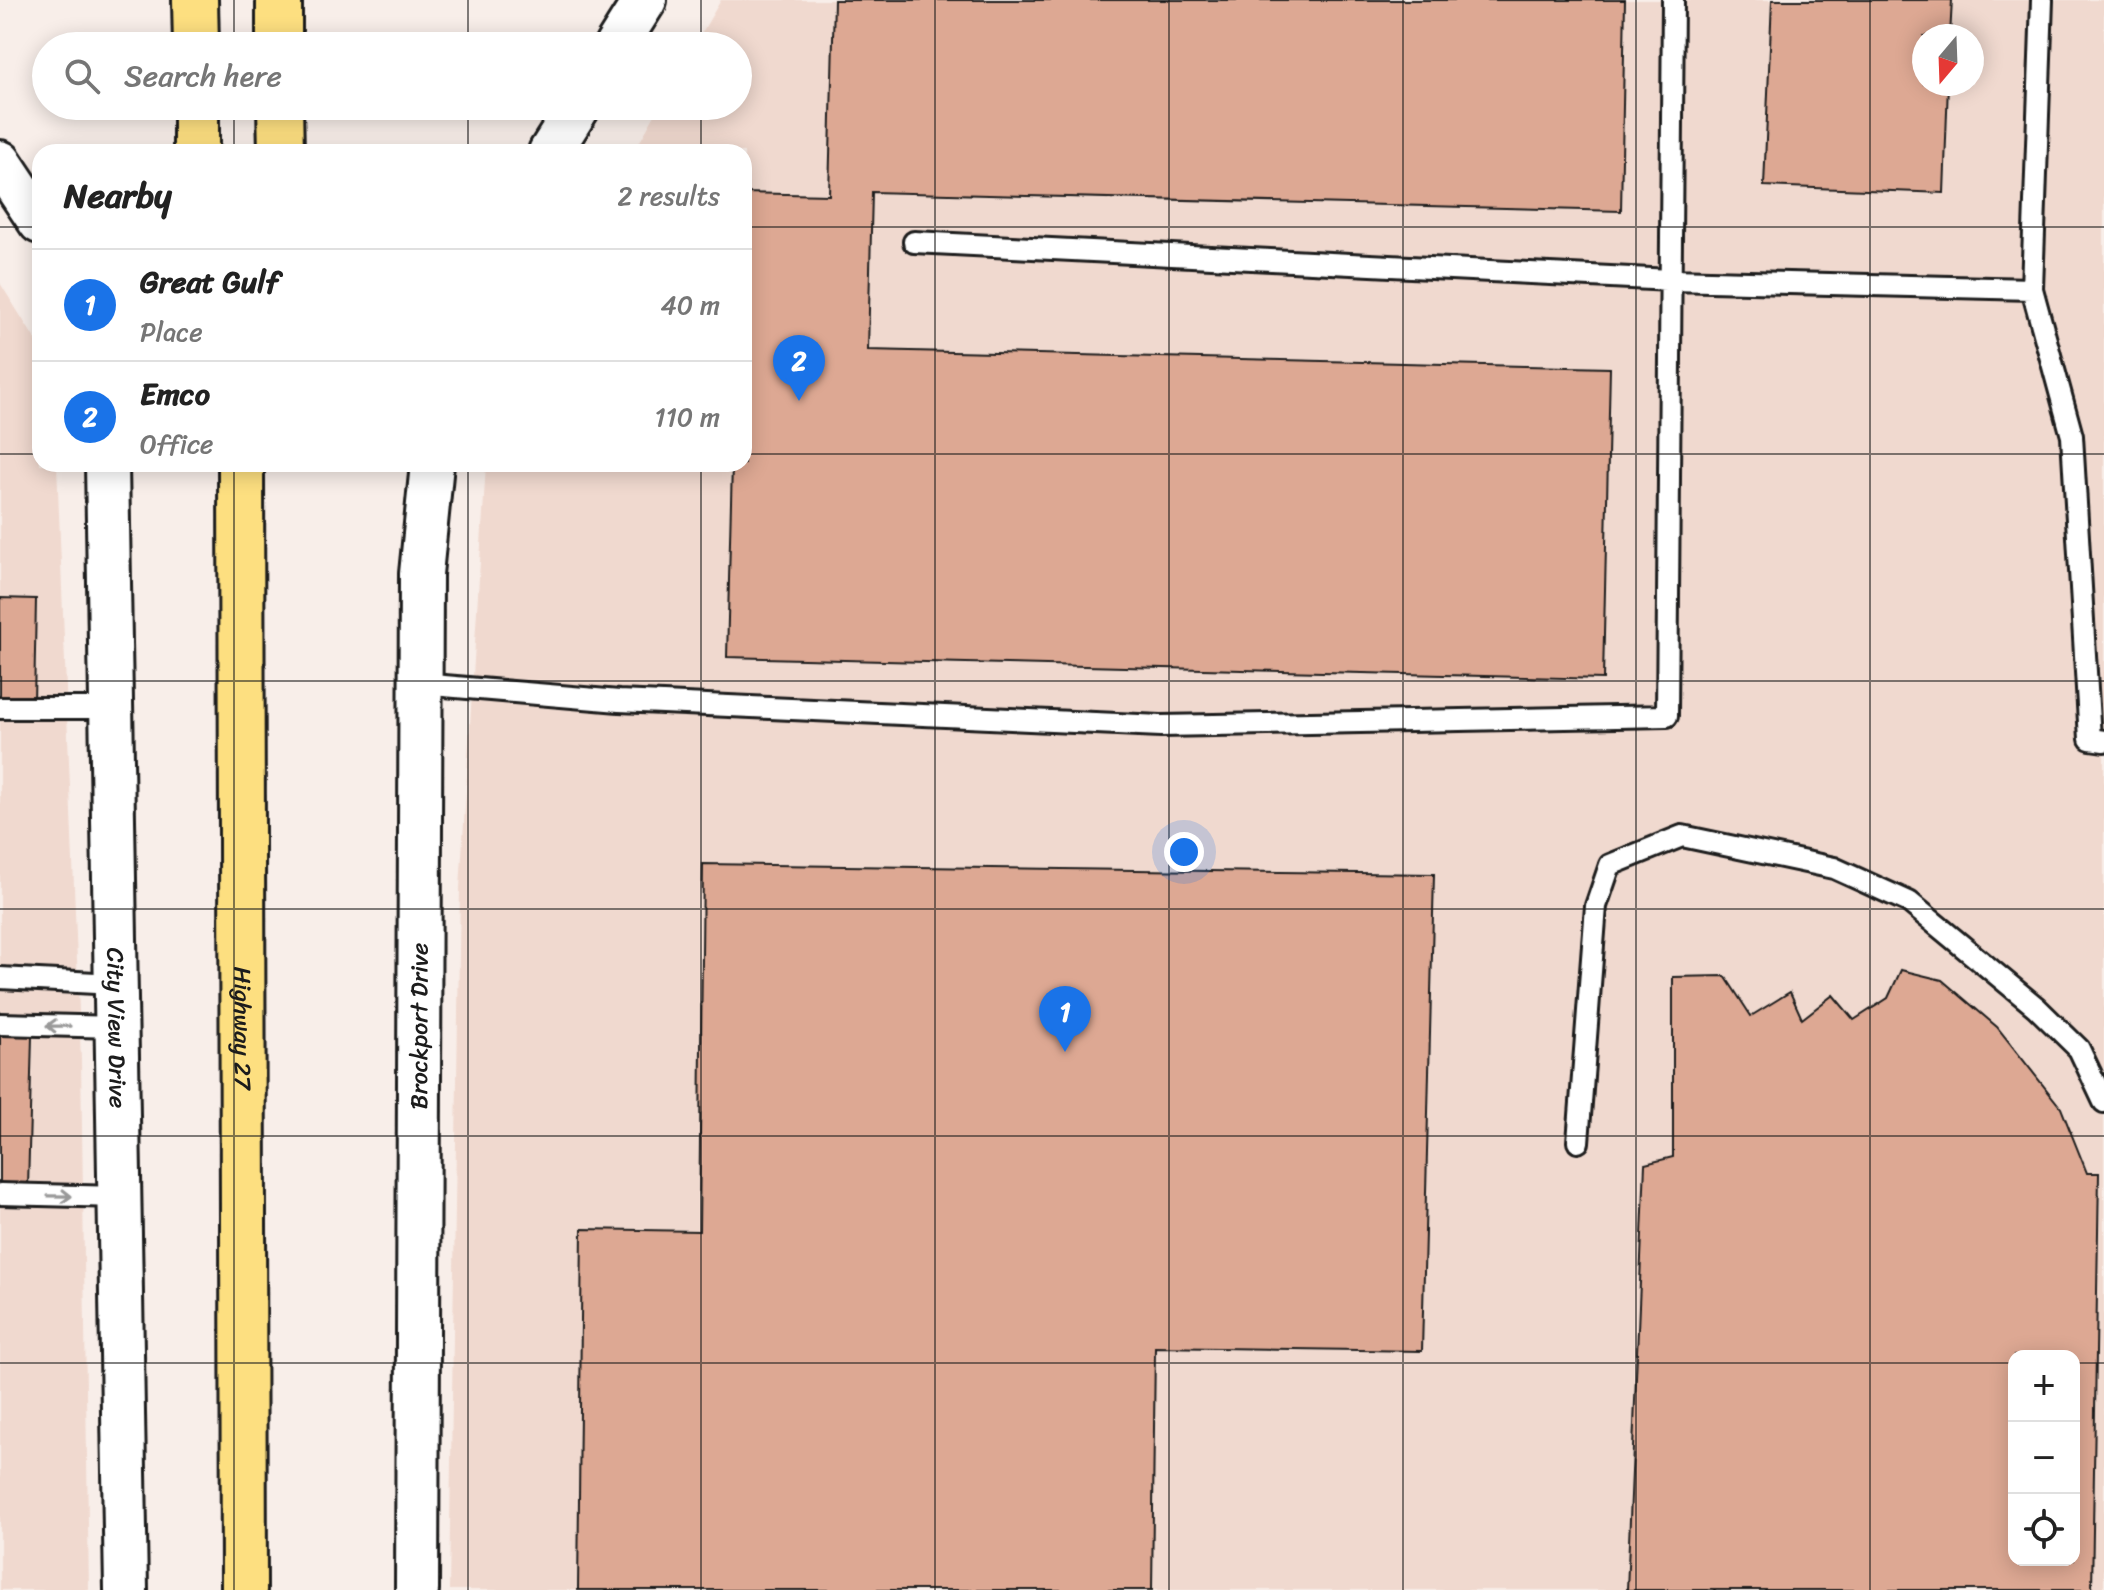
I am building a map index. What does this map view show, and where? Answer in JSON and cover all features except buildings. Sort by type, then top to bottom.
[{"type":"main road","points":[[195,0],[196,32]]},
{"type":"main road","points":[[196,120],[196,144]]},
{"type":"main road","points":[[280,120],[281,144]]},
{"type":"main road","name":"Highway 27","points":[[241,472],[244,1590]]},
{"type":"street","points":[[625,32],[645,0]]},
{"type":"street","points":[[555,144],[570,120]]},
{"type":"street","points":[[0,162],[32,210]]},
{"type":"street","name":"City View Drive","points":[[107,472],[126,1590]]},
{"type":"street","name":"Brockport Drive","points":[[417,1590],[421,574],[431,472]]},
{"type":"lane","points":[[421,684],[619,701],[1161,726],[1667,716],[1673,0]]},
{"type":"lane","points":[[2042,0],[2032,289],[2072,436],[2090,739],[2104,741]]},
{"type":"lane","points":[[914,242],[1671,280],[2032,289]]},
{"type":"lane","points":[[0,708],[111,708]]},
{"type":"lane","points":[[1578,1142],[1599,896],[1610,865],[1682,836],[1834,868],[1909,902],[2036,1007],[2079,1049],[2104,1102]]},
{"type":"lane","points":[[0,978],[115,984]]},
{"type":"lane","points":[[0,1024],[117,1027]]},
{"type":"lane","points":[[0,1194],[119,1197]]},
{"type":"shaded area","points":[[721,0],[2104,0],[2104,1590],[449,1590],[460,888],[486,472],[752,472],[752,144],[639,144],[652,120],[752,120],[752,32],[702,32]]},
{"type":"shaded area","points":[[0,283],[32,334],[32,472],[57,472],[81,1060],[89,1590],[0,1590]]},
{"type":"place","name":"Emco","points":[[799,401]]},
{"type":"place","name":"Great Gulf","points":[[1065,1052]]}]
